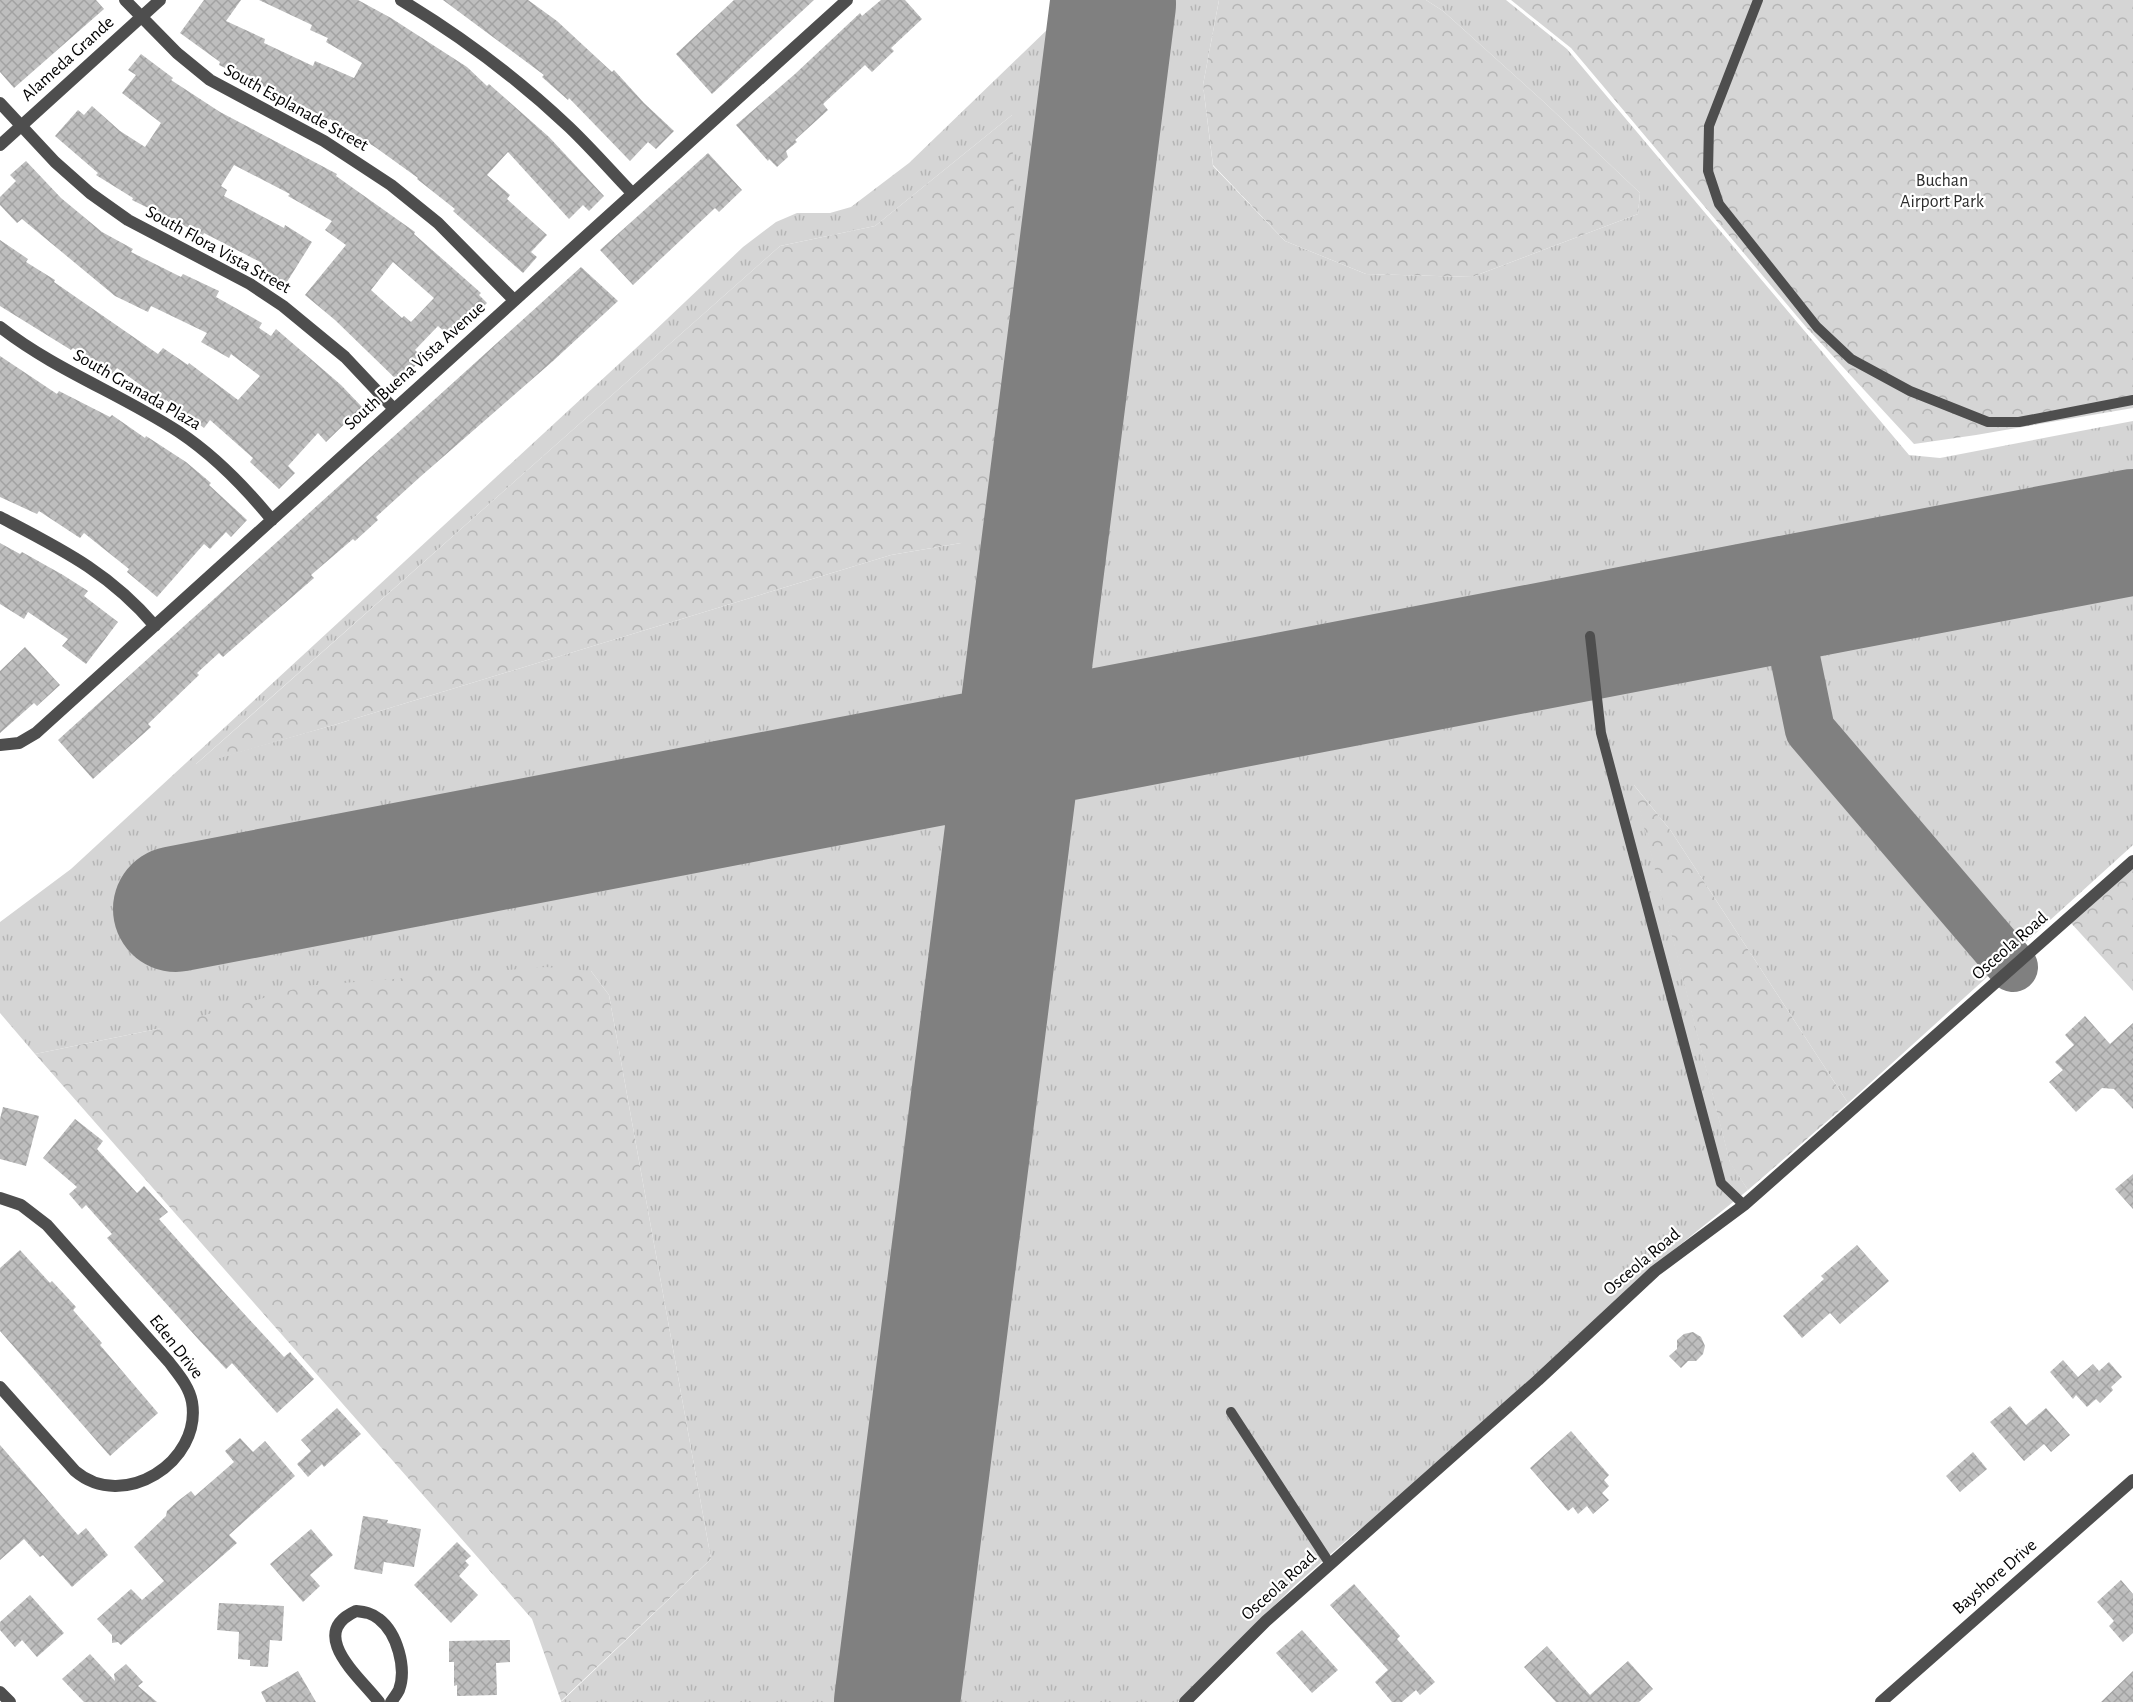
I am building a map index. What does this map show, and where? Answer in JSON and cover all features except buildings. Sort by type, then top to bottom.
[{"type":"street","name":"South Esplanade Street","points":[[125,0],[192,67],[210,80],[324,141],[391,185],[438,223],[514,300]]},
{"type":"street","name":"Alameda Grande","points":[[0,146],[160,0]]},
{"type":"street","points":[[401,0],[464,41],[539,99],[632,193]]},
{"type":"street","name":"South Buena Vista Avenue","points":[[1,745],[14,745],[32,736],[847,0]]},
{"type":"street","name":"South Flora Vista Street","points":[[0,104],[73,179],[109,207],[151,233],[240,279],[283,306],[345,357],[394,410]]},
{"type":"street","name":"South Granada Plaza","points":[[0,327],[34,351],[179,433],[231,474],[272,520]]},
{"type":"street","points":[[0,517],[95,569],[125,593],[155,626]]},
{"type":"street","name":"Osceola Road","points":[[1185,1702],[1266,1621],[1538,1380],[1655,1271],[1744,1205],[2133,861]]},
{"type":"street","name":"Eden Drive","points":[[0,1198],[21,1205],[47,1225],[172,1366],[186,1385],[190,1395],[192,1412],[190,1428],[179,1453],[158,1472],[134,1484],[107,1486],[86,1479],[75,1471],[0,1387]]},
{"type":"street","name":"Bayshore Drive","points":[[1881,1702],[2133,1480]]},
{"type":"street","points":[[379,1702],[342,1657],[335,1639],[336,1629],[341,1620],[356,1611],[368,1612],[379,1618],[393,1637],[399,1653],[402,1674],[399,1689],[391,1702]]},
{"type":"street","points":[[0,1692],[10,1702]]},
{"type":"lane","points":[[1758,0],[1709,126],[1707,171],[1719,204],[1817,327],[1851,359],[1910,391],[1988,422],[2019,422],[2133,400]]},
{"type":"lane","points":[[1590,636],[1601,733],[1721,1183],[1744,1205]]},
{"type":"lane","points":[[1231,1412],[1330,1564]]},
{"type":"green space","points":[[1078,0],[1219,0],[1203,85],[1213,166],[1285,241],[1366,274],[1472,277],[1638,214],[1640,193],[1443,11],[1426,0],[1506,0],[1567,49],[1909,455],[1940,458],[2133,421],[2133,845],[1848,1103],[1671,831],[1634,785],[1730,1162],[1748,1190],[1640,1277],[1512,1396],[1294,1586],[1178,1702],[561,1702],[711,1559],[609,995],[591,971],[157,1029],[35,1054],[0,1013],[0,922],[71,869],[743,247],[776,222],[797,213],[830,213],[851,207],[909,163]],"holes":[[[1012,115],[961,543],[891,555],[334,725],[196,764],[780,246],[875,226]]]},
{"type":"green space","points":[[1219,0],[1426,0],[1443,11],[1640,193],[1638,214],[1472,277],[1366,274],[1285,241],[1213,165],[1203,85]]},
{"type":"green space","name":"Buchan Airport Park","points":[[1511,0],[2133,0],[2133,408],[1914,444],[1806,327],[1571,48]]},
{"type":"green space","points":[[1012,115],[1015,257],[1008,491],[961,543],[891,555],[334,725],[195,765],[780,246],[875,226]]},
{"type":"green space","points":[[1633,784],[1671,831],[1848,1103],[1748,1190],[1730,1163]]},
{"type":"green space","points":[[2133,866],[2133,991],[2071,923]]},
{"type":"green space","points":[[546,967],[591,971],[609,995],[711,1559],[561,1701],[532,1619],[35,1054],[157,1029],[305,986]]},
{"type":"taxiway","points":[[1783,599],[1810,730],[2013,967]]},
{"type":"runway","points":[[897,1702],[1113,4]]},
{"type":"runway","points":[[176,909],[2133,532]]}]
